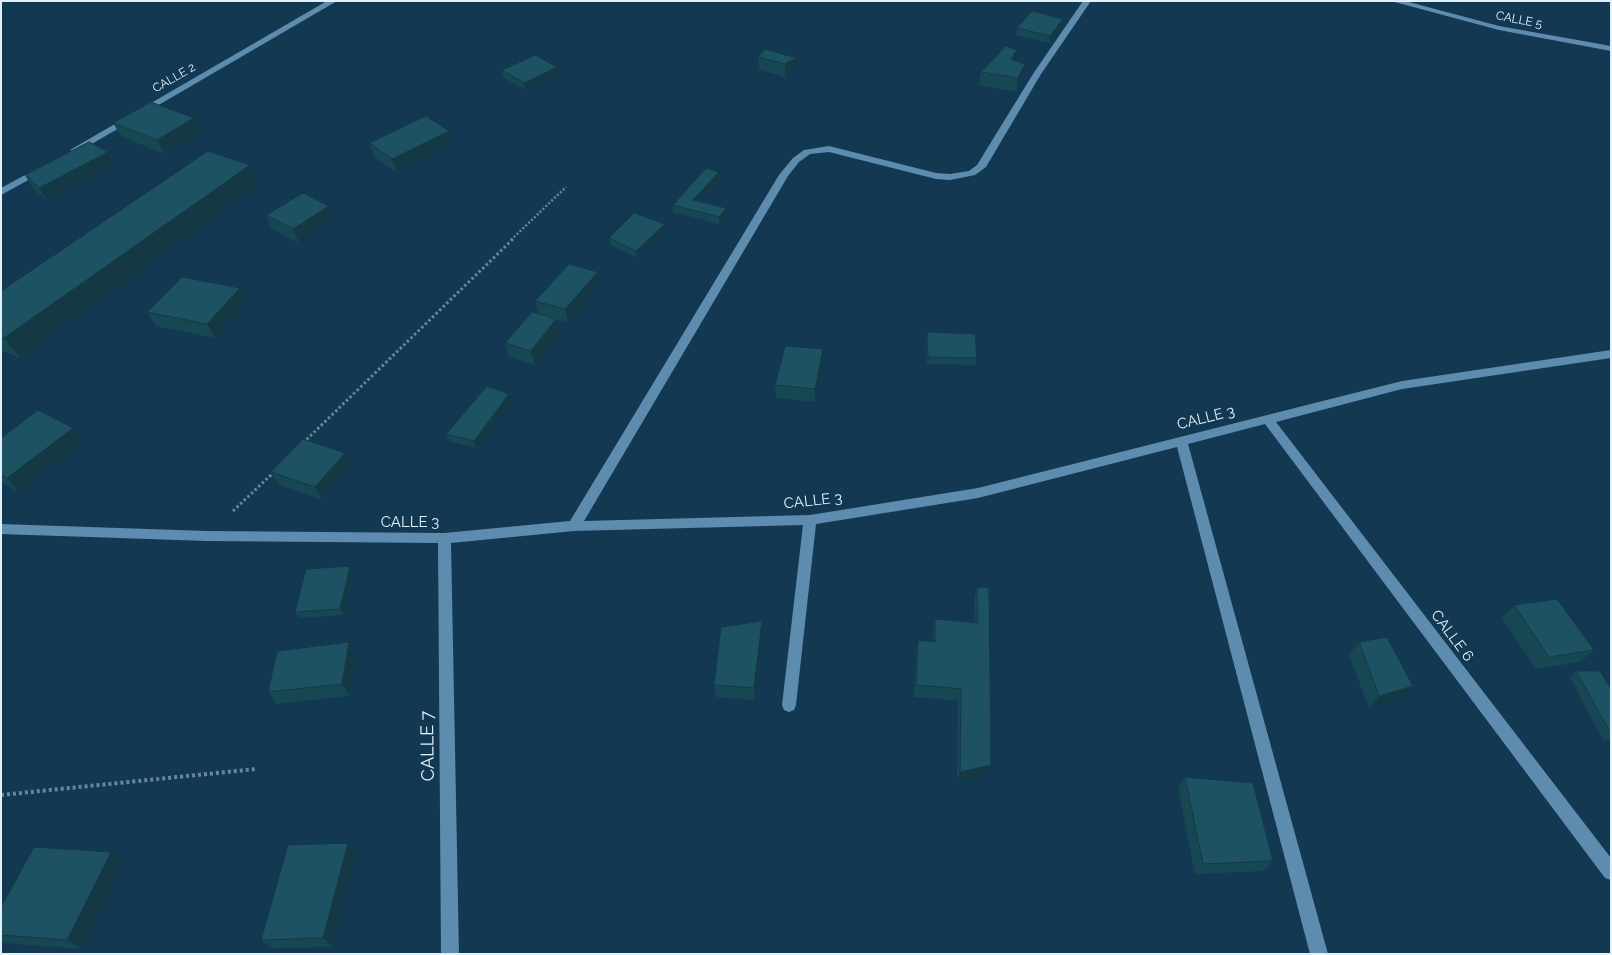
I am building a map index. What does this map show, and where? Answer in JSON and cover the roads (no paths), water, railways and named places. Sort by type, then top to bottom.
[{"type":"street","name":"CALLE 2","points":[[69,153],[333,1]]},
{"type":"street","points":[[574,526],[784,175],[796,160],[807,152],[829,149],[936,176],[950,177],[972,173],[981,167],[1037,74],[1087,1]]},
{"type":"street","name":"CALLE 5","points":[[1395,1],[1499,28],[1611,49]]},
{"type":"street","points":[[1,192],[52,163]]},
{"type":"street","name":"CALLE 3","points":[[1,528],[207,536],[444,538],[574,526],[810,520],[978,492],[1402,386],[1611,354]]},
{"type":"street","name":"CALLE 6","points":[[1267,419],[1611,872]]},
{"type":"street","points":[[1181,441],[1319,954]]},
{"type":"street","points":[[789,705],[810,520]]},
{"type":"street","name":"CALLE 7","points":[[444,538],[450,954]]}]
